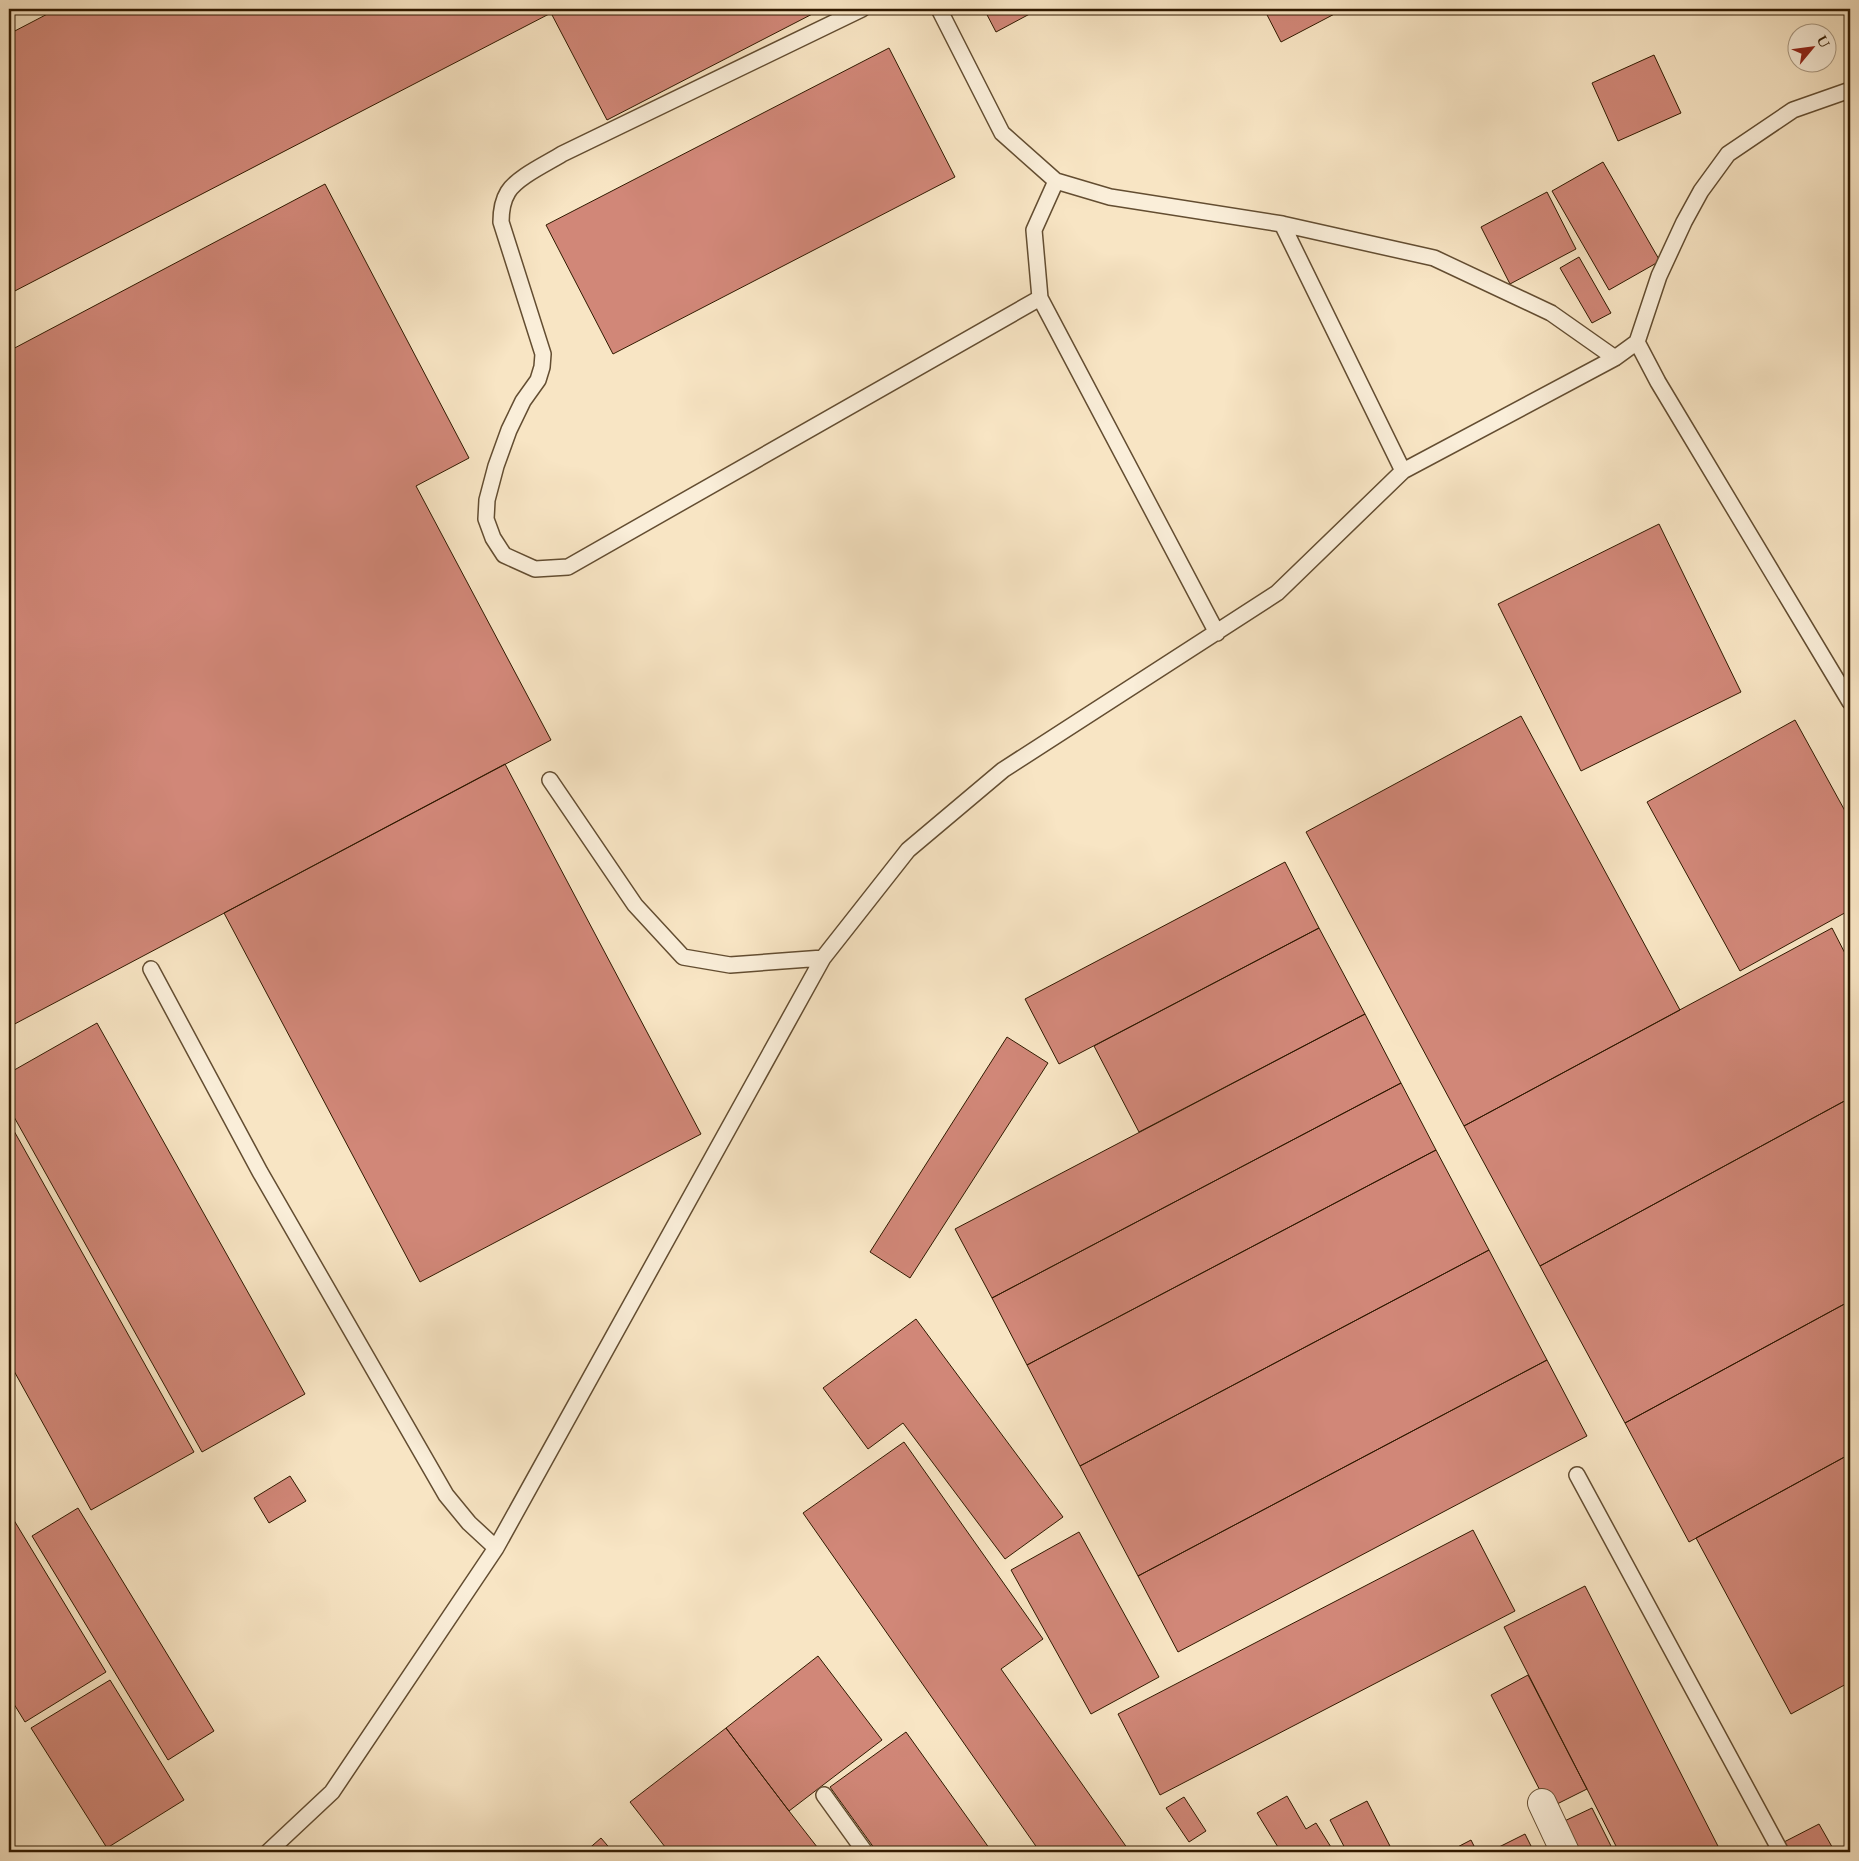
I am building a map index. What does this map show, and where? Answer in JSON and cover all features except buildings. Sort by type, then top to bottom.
[{"type":"street","points":[[1542,1803],[1565,1852]]},
{"type":"lane","points":[[862,9],[562,154],[520,180],[508,192],[501,213],[501,222],[543,354],[538,380],[520,408],[509,430],[496,466],[487,500],[486,519],[493,538],[504,555],[535,569],[568,567],[1040,298]]},
{"type":"lane","points":[[939,9],[1002,133],[1056,181],[1110,197],[1282,224],[1434,258],[1551,313],[1615,358]]},
{"type":"lane","points":[[268,1852],[332,1792],[496,1548],[823,958],[908,850],[1003,770],[1277,593],[1403,471],[1615,358],[1637,342],[1659,276],[1684,222],[1701,191],[1728,154],[1793,110],[1850,90]]},
{"type":"lane","points":[[1056,181],[1034,230],[1040,298],[1217,632]]},
{"type":"lane","points":[[1282,224],[1403,471]]},
{"type":"lane","points":[[1637,342],[1850,702]]},
{"type":"lane","points":[[550,780],[634,905],[683,957],[730,966],[823,958]]},
{"type":"lane","points":[[151,969],[260,1172],[446,1495],[469,1523],[496,1548]]},
{"type":"lane","points":[[1577,1474],[1782,1852]]},
{"type":"lane","points":[[824,1795],[866,1852]]}]
